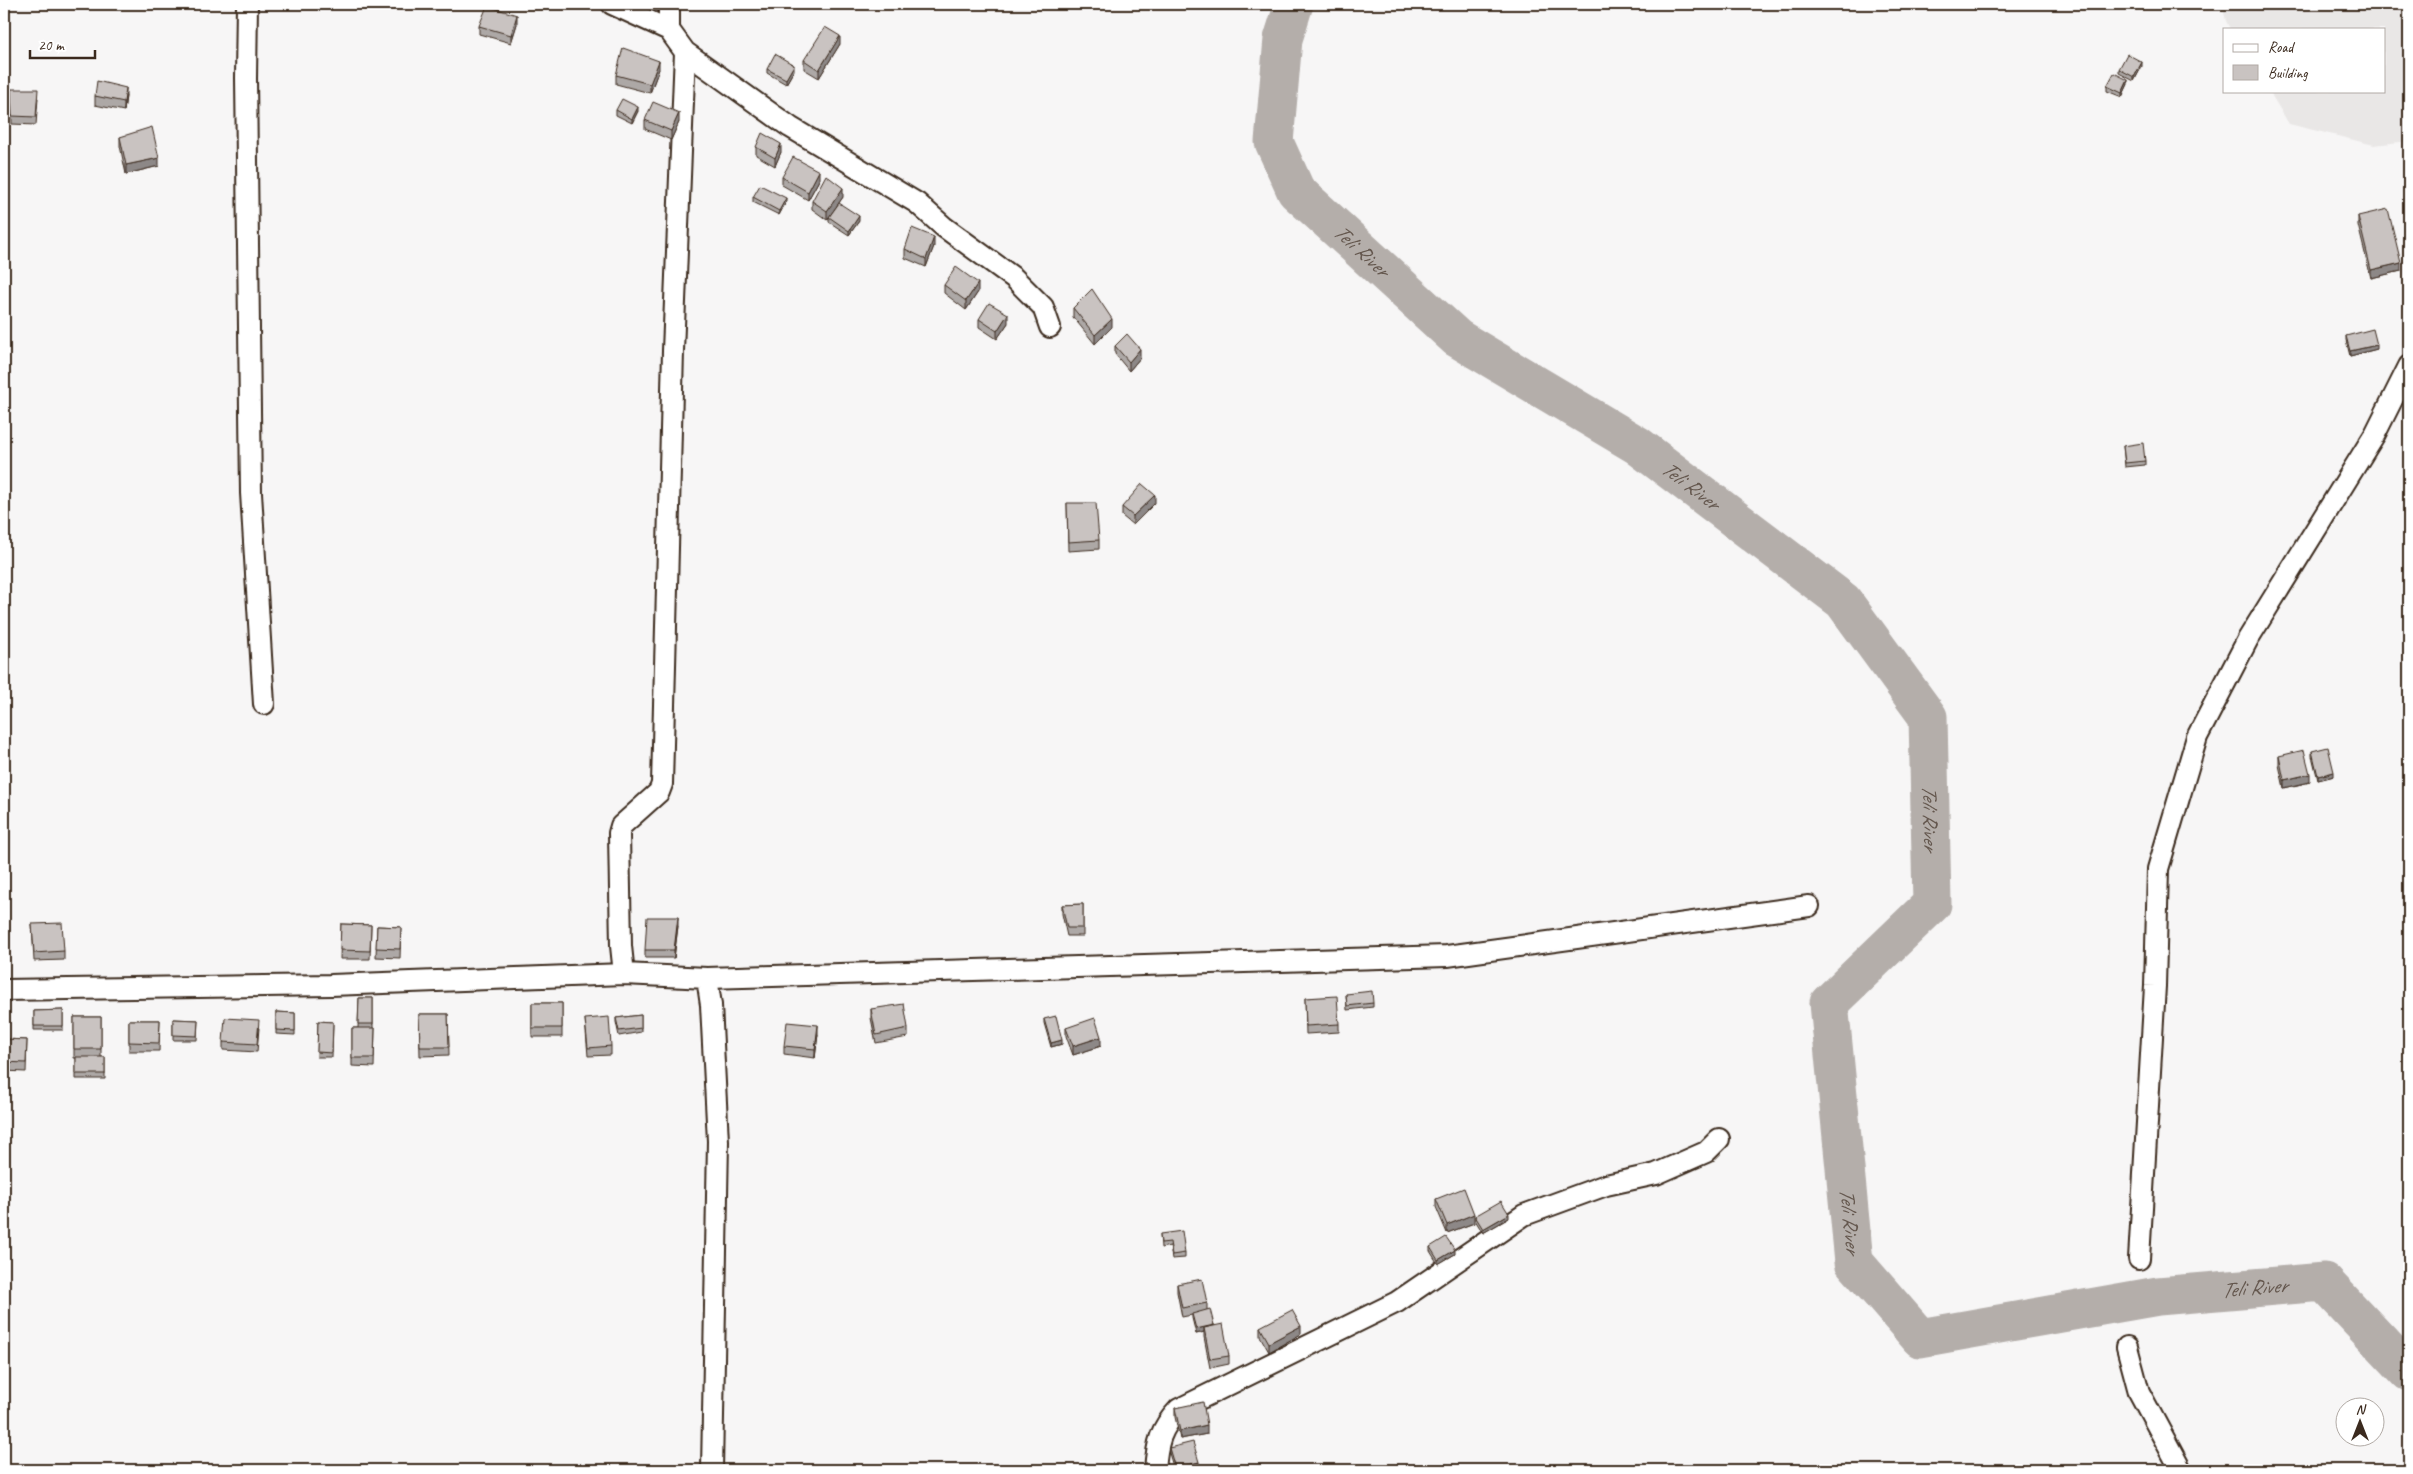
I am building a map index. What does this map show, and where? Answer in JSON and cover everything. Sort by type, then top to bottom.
[{"type":"street","points":[[247,4],[246,78],[251,493],[264,704]]},
{"type":"street","points":[[612,4],[669,30],[685,52],[790,127],[917,203],[944,227],[1014,278],[1043,307],[1050,327]]},
{"type":"street","points":[[669,4],[669,30]]},
{"type":"street","points":[[624,974],[620,936],[620,826],[659,792],[662,784],[673,351],[685,52]]},
{"type":"street","points":[[2139,1259],[2155,986],[2158,869],[2197,737],[2248,639],[2375,434],[2409,366]]},
{"type":"street","points":[[4,990],[331,985],[624,974],[707,978],[1447,956],[1810,906]]},
{"type":"street","points":[[707,978],[712,1005],[718,1141],[712,1470]]},
{"type":"street","points":[[1155,1470],[1156,1451],[1166,1424],[1179,1410],[1397,1302],[1524,1215],[1606,1185],[1656,1174],[1706,1152],[1718,1139]]},
{"type":"street","points":[[2127,1347],[2139,1392],[2181,1470]]},
{"type":"shaded area","points":[[2222,4],[2409,4],[2409,141],[2374,145],[2289,124],[2270,92],[2386,92],[2386,28],[2230,28]]},
{"type":"building","points":[[487,6],[517,15],[511,35],[479,26]]},
{"type":"building","points":[[825,27],[840,36],[819,70],[804,60]]},
{"type":"building","points":[[623,48],[659,61],[650,84],[616,75]]},
{"type":"building","points":[[775,54],[794,65],[786,79],[767,69]]},
{"type":"building","points":[[2127,54],[2142,62],[2134,77],[2119,69]]},
{"type":"building","points":[[2114,73],[2128,80],[2122,93],[2107,86]]},
{"type":"building","points":[[97,81],[126,88],[124,102],[95,96]]},
{"type":"building","points":[[11,89],[38,89],[36,117],[12,116]]},
{"type":"building","points":[[622,99],[638,107],[632,119],[616,110]]},
{"type":"building","points":[[653,102],[679,113],[671,131],[645,120]]},
{"type":"building","points":[[152,127],[159,158],[126,165],[120,137]]},
{"type":"building","points":[[762,133],[781,144],[775,158],[756,147]]},
{"type":"building","points":[[793,157],[819,171],[808,192],[782,177]]},
{"type":"building","points":[[826,175],[843,188],[827,211],[812,201]]},
{"type":"building","points":[[760,185],[786,198],[779,211],[753,197]]},
{"type":"building","points":[[839,203],[859,216],[849,231],[829,217]]},
{"type":"building","points":[[2388,209],[2401,263],[2371,270],[2358,216]]},
{"type":"building","points":[[912,228],[934,237],[926,259],[905,249]]},
{"type":"building","points":[[956,267],[978,283],[966,301],[944,285]]},
{"type":"building","points":[[1092,289],[1112,319],[1095,335],[1073,308]]},
{"type":"building","points":[[989,303],[1008,314],[997,331],[979,319]]},
{"type":"building","points":[[2373,329],[2377,345],[2350,351],[2346,336]]},
{"type":"building","points":[[1127,334],[1140,349],[1129,362],[1115,346]]},
{"type":"building","points":[[2143,443],[2145,461],[2125,463],[2123,446]]},
{"type":"building","points":[[1142,484],[1155,495],[1133,516],[1122,507]]},
{"type":"building","points":[[1067,503],[1096,503],[1099,540],[1068,542]]},
{"type":"building","points":[[2328,747],[2334,772],[2318,776],[2312,751]]},
{"type":"building","points":[[2304,750],[2310,774],[2284,780],[2279,756]]},
{"type":"building","points":[[1083,904],[1083,928],[1067,928],[1062,905]]},
{"type":"building","points":[[647,917],[678,917],[674,950],[645,950]]},
{"type":"building","points":[[62,923],[64,951],[34,953],[32,924]]},
{"type":"building","points":[[341,924],[371,925],[370,951],[340,950]]},
{"type":"building","points":[[377,926],[401,927],[400,949],[376,948]]},
{"type":"building","points":[[1372,991],[1373,1003],[1347,1006],[1346,994]]},
{"type":"building","points":[[1337,996],[1339,1024],[1306,1026],[1305,998]]},
{"type":"building","points":[[359,998],[373,998],[373,1024],[358,1024]]},
{"type":"building","points":[[532,1003],[562,1003],[562,1028],[532,1028]]},
{"type":"building","points":[[904,1004],[908,1028],[876,1035],[871,1009]]},
{"type":"building","points":[[63,1010],[63,1026],[34,1026],[34,1011]]},
{"type":"building","points":[[276,1012],[295,1013],[295,1031],[276,1030]]},
{"type":"building","points":[[419,1014],[448,1014],[449,1047],[420,1047]]},
{"type":"building","points":[[641,1015],[641,1028],[619,1031],[616,1018]]},
{"type":"building","points":[[1056,1016],[1062,1040],[1051,1043],[1044,1019]]},
{"type":"building","points":[[74,1017],[101,1017],[101,1049],[74,1049]]},
{"type":"building","points":[[609,1017],[611,1046],[588,1048],[585,1019]]},
{"type":"building","points":[[225,1018],[259,1020],[257,1044],[223,1042]]},
{"type":"building","points":[[1095,1018],[1101,1037],[1073,1046],[1066,1028]]},
{"type":"building","points":[[173,1019],[198,1020],[197,1036],[173,1035]]},
{"type":"building","points":[[129,1020],[160,1020],[159,1043],[129,1042]]},
{"type":"building","points":[[318,1021],[333,1022],[332,1053],[317,1052]]},
{"type":"building","points":[[787,1022],[818,1025],[815,1049],[784,1046]]},
{"type":"building","points":[[352,1028],[375,1028],[374,1058],[352,1058]]},
{"type":"building","points":[[4,1039],[27,1040],[26,1063],[4,1062]]},
{"type":"building","points":[[76,1057],[105,1057],[105,1074],[76,1074]]},
{"type":"building","points":[[1464,1188],[1474,1214],[1447,1225],[1436,1199]]},
{"type":"building","points":[[1501,1201],[1509,1214],[1483,1229],[1475,1216]]},
{"type":"building","points":[[1182,1231],[1185,1253],[1172,1255],[1170,1242],[1161,1243],[1160,1234]]},
{"type":"building","points":[[1446,1237],[1455,1250],[1438,1260],[1430,1247]]},
{"type":"building","points":[[1202,1279],[1207,1303],[1182,1308],[1177,1284]]},
{"type":"building","points":[[1210,1309],[1214,1325],[1196,1329],[1192,1314]]},
{"type":"building","points":[[1292,1310],[1301,1326],[1269,1343],[1260,1327]]},
{"type":"building","points":[[1223,1324],[1229,1356],[1210,1359],[1204,1328]]},
{"type":"building","points":[[1203,1402],[1207,1425],[1180,1431],[1175,1408]]},
{"type":"building","points":[[1193,1442],[1199,1462],[1175,1468],[1169,1448]]},
{"type":"waterway","name":"Teli River","points":[[1294,4],[1283,39],[1274,142],[1296,191],[1457,338],[1637,445],[1843,601],[1928,717],[1932,904],[1829,1003],[1854,1262],[1920,1338],[2158,1296],[2324,1282],[2409,1372]]}]
